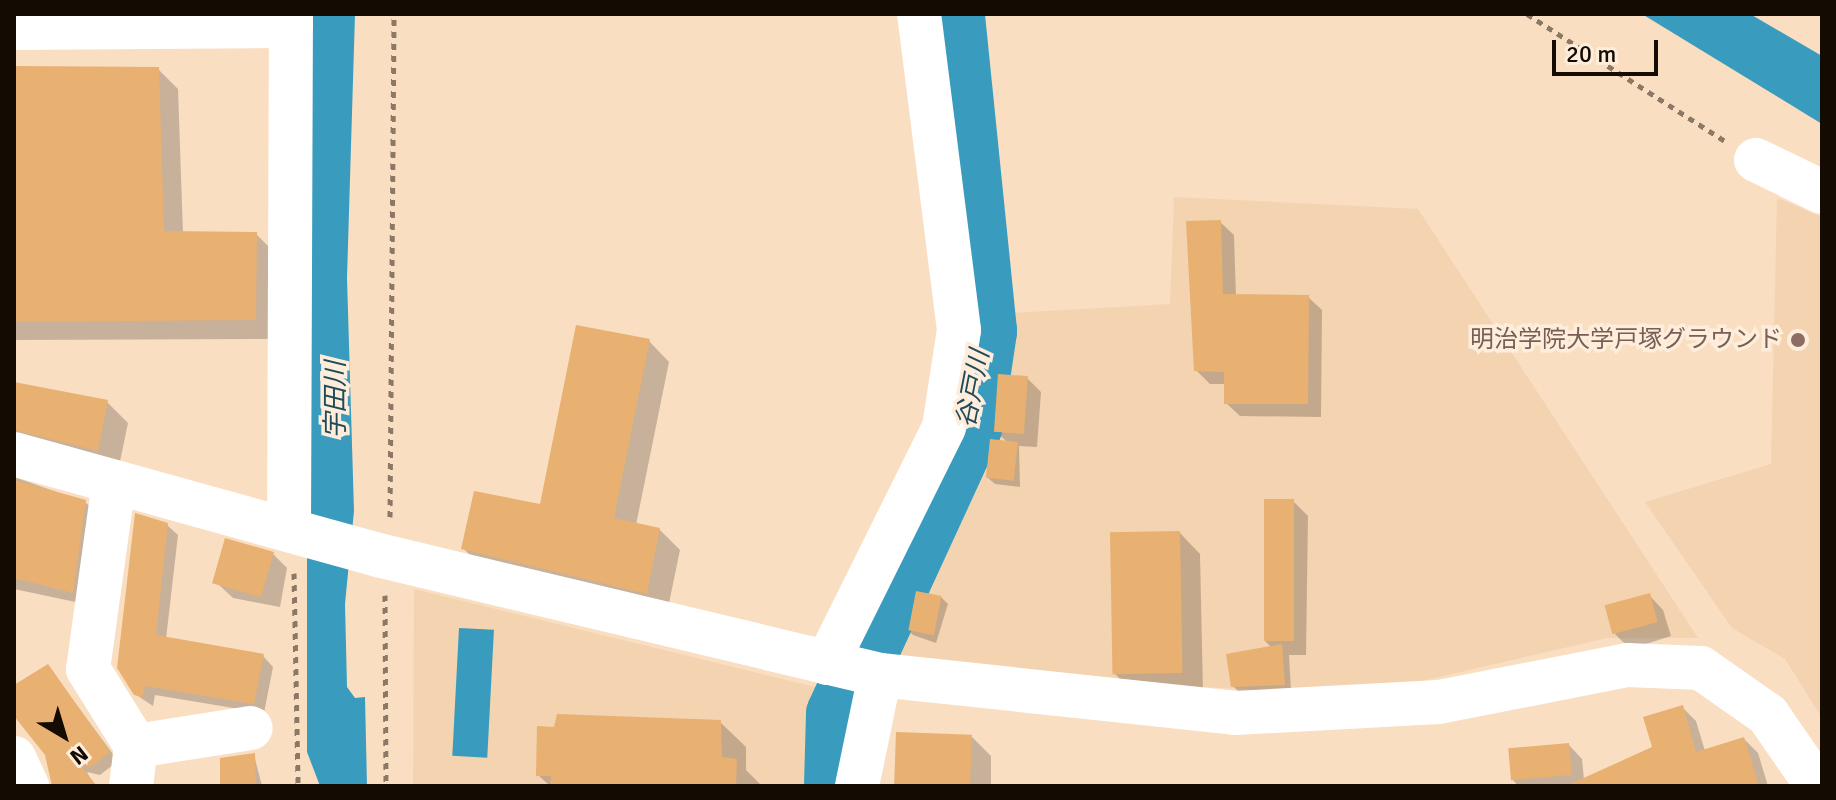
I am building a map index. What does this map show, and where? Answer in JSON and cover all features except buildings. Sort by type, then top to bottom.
[{"type":"street","points":[[857,786],[851,668],[944,427],[959,330],[919,14]]},
{"type":"street","points":[[14,28],[291,20],[298,531]]},
{"type":"street","points":[[1756,160],[1822,192]]},
{"type":"street","points":[[14,454],[384,556],[851,668],[1235,713],[1358,710],[1666,663],[1701,668],[1737,688],[1768,715],[1817,786]]},
{"type":"street","points":[[114,482],[88,669],[133,766],[251,728]]},
{"type":"street","points":[[14,758],[27,786]]},
{"type":"path","points":[[386,786],[384,556],[394,14]]},
{"type":"path","points":[[1527,14],[1756,160]]},
{"type":"path","points":[[298,531],[298,786]]},
{"type":"shaded area","points":[[1174,197],[1418,209],[1698,638],[1607,638],[1418,682],[1259,690],[845,667],[905,570],[971,425],[995,314],[1170,304]]},
{"type":"shaded area","name":"明治学院大学戸塚グラウンド","points":[[1777,198],[1822,217],[1822,718],[1785,659],[1732,628],[1645,502],[1771,464]]},
{"type":"shaded area","points":[[414,589],[819,688],[809,786],[413,786]]},
{"type":"water","name":"宇田川","points":[[307,14],[355,14],[347,278],[354,511],[345,604],[347,687],[355,698],[365,697],[367,786],[320,786],[307,752]]},
{"type":"water","points":[[1642,14],[1750,14],[1822,56],[1822,124]]},
{"type":"water","points":[[459,628],[494,630],[487,758],[452,756]]},
{"type":"waterway","name":"谷戸川","points":[[836,786],[838,714],[971,425],[985,331],[953,14]]},
{"type":"place","name":"明治学院大学戸塚グラウンド","points":[[1798,340]]}]
